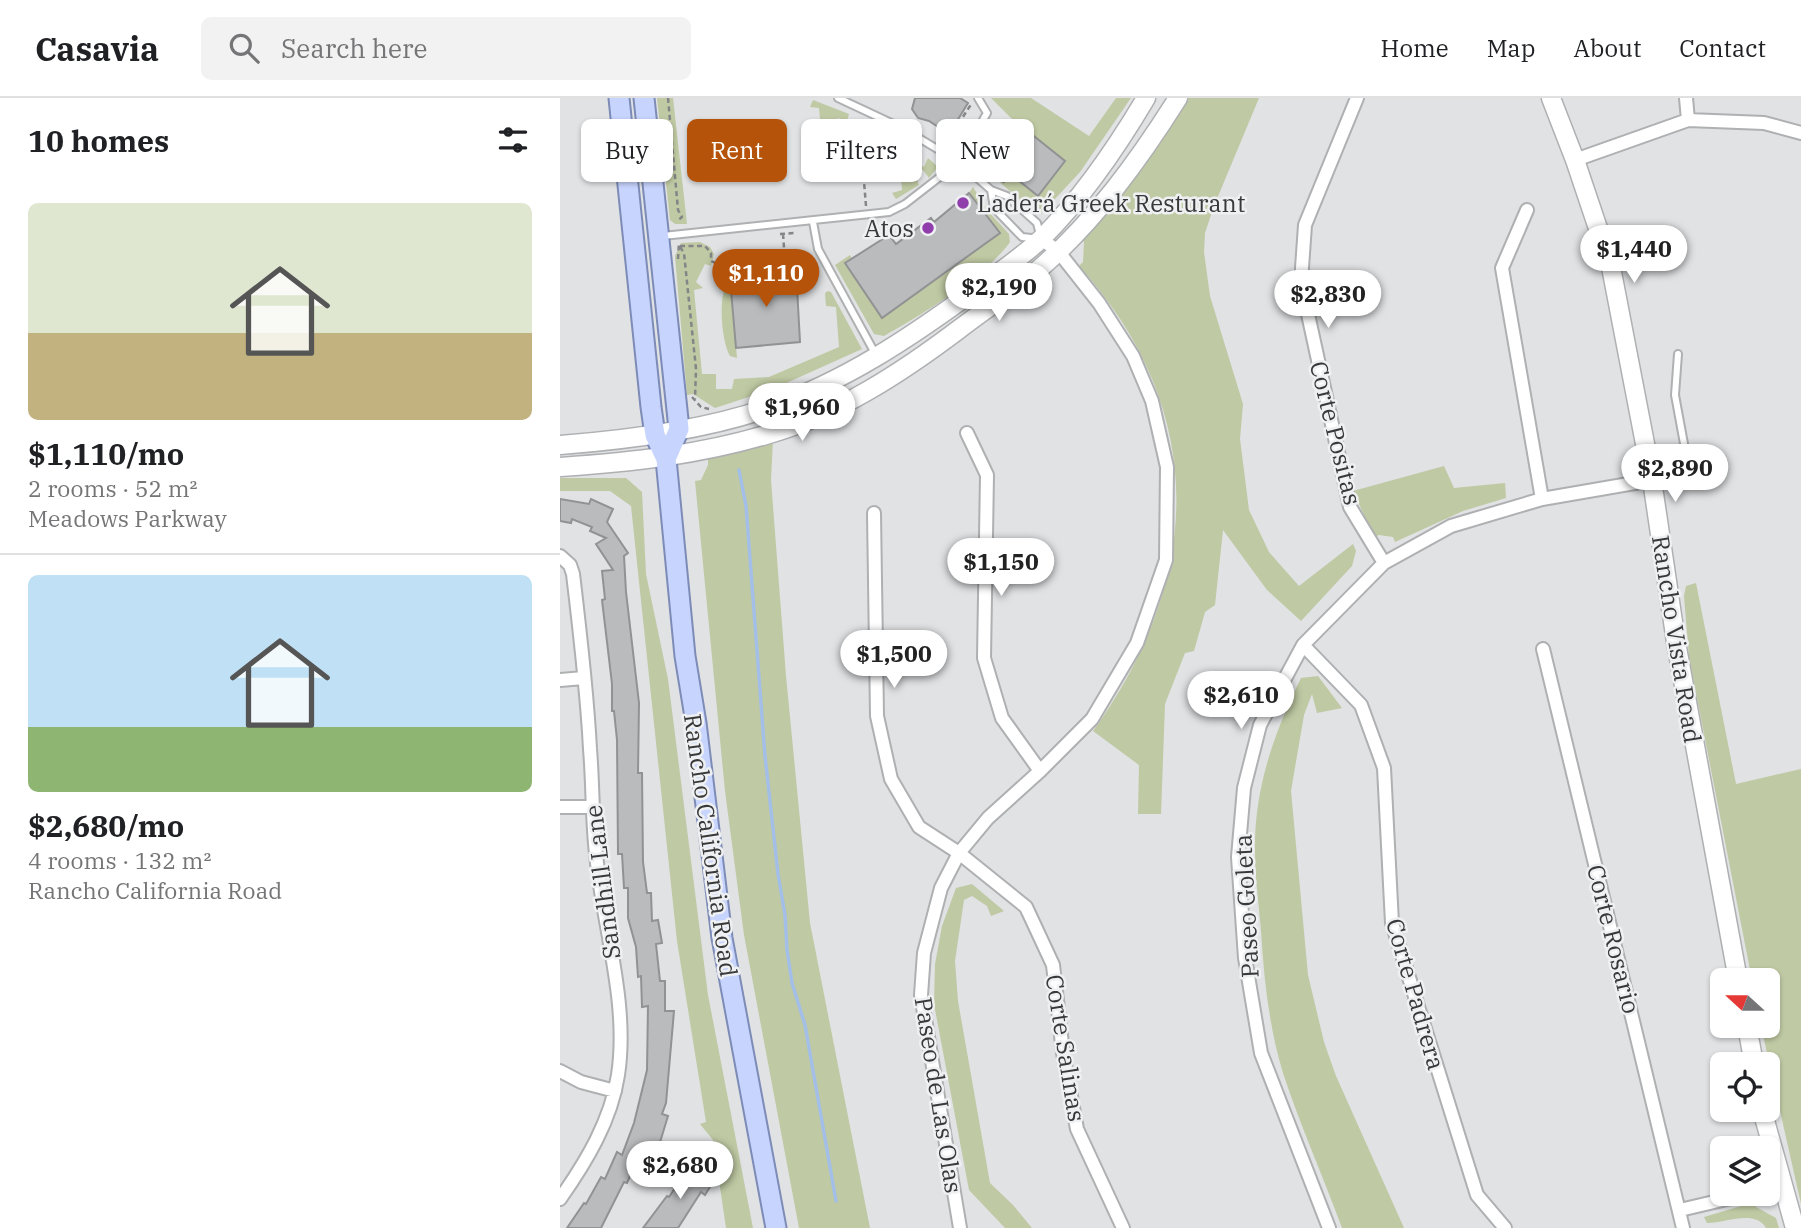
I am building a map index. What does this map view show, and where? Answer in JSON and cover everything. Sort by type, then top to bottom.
[{"type":"main road","name":"Rancho California Road","points":[[619,98],[655,435],[666,459],[685,656],[696,723],[722,938],[776,1228]]},
{"type":"main road","name":"Rancho California Road","points":[[644,98],[679,429],[666,459]]},
{"type":"main road","points":[[560,445],[655,435],[768,408],[878,357],[925,326],[1041,239],[1126,133],[1146,98]]},
{"type":"main road","points":[[560,467],[666,459],[770,434],[798,424],[883,382],[923,356],[1037,271],[1058,251],[1135,162],[1178,98]]},
{"type":"main road","name":"Rancho Vista Road","points":[[1551,98],[1576,160],[1611,267],[1652,480],[1676,642],[1736,968]]},
{"type":"main road","points":[[1780,1197],[1795,1228]]},
{"type":"street","name":"Corte Positas","points":[[1357,98],[1305,225],[1300,282],[1350,507],[1384,563]]},
{"type":"street","points":[[1686,98],[1688,120]]},
{"type":"street","points":[[1576,160],[1688,120],[1765,123],[1801,133]]},
{"type":"street","points":[[1527,210],[1502,268],[1542,499]]},
{"type":"street","name":"Paseo de Las Olas","points":[[960,1228],[920,995],[931,921],[941,888],[959,853],[988,818],[1092,719],[1137,643],[1166,560],[1167,467],[1152,401],[1126,345],[1099,303],[1058,251],[1041,239]]},
{"type":"street","points":[[967,433],[987,475],[984,658],[1002,718],[1040,771]]},
{"type":"street","name":"Paseo Goleta","points":[[1329,1228],[1261,1053],[1245,958],[1238,857],[1244,788],[1260,725],[1303,645],[1384,563],[1451,526],[1542,499],[1652,480]]},
{"type":"street","name":"Corte Salinas","points":[[874,513],[877,716],[891,779],[919,827],[959,853],[1026,907],[1054,965],[1063,1053],[1077,1129],[1123,1228]]},
{"type":"street","name":"Sandhill Lane","points":[[560,556],[570,565],[573,574],[584,678],[596,856],[616,987],[621,1043],[615,1091],[603,1127],[581,1170],[560,1199]]},
{"type":"street","name":"Corte Padrera","points":[[1303,645],[1360,705],[1384,768],[1392,923],[1476,1195],[1505,1228]]},
{"type":"street","name":"Corte Rosario","points":[[1543,649],[1683,1228]]},
{"type":"street","points":[[560,680],[584,678]]},
{"type":"street","points":[[560,807],[592,807]]},
{"type":"street","points":[[560,1071],[581,1082],[615,1091]]},
{"type":"street","points":[[1680,1210],[1710,1203]]},
{"type":"lane","points":[[838,98],[898,126],[936,148]]},
{"type":"lane","points":[[977,98],[987,113],[984,119]]},
{"type":"lane","points":[[658,236],[889,212],[905,204],[936,180]]},
{"type":"lane","points":[[982,182],[991,190],[1007,196],[1037,223],[1041,239],[1022,237],[994,208],[991,190]]},
{"type":"lane","points":[[813,222],[818,249],[878,357]]},
{"type":"lane","points":[[1652,480],[1686,474],[1687,460],[1675,395],[1678,354]]},
{"type":"path","points":[[668,98],[678,210],[682,217],[677,221]]},
{"type":"path","points":[[962,119],[977,98]]},
{"type":"path","points":[[864,182],[866,206]]},
{"type":"path","points":[[783,234],[785,261]]},
{"type":"path","points":[[695,401],[695,369],[684,253],[680,246],[705,246],[711,253],[710,261],[732,270]]},
{"type":"green space","points":[[657,98],[673,98],[687,224],[675,224],[670,220],[666,182],[673,182],[673,119],[659,119]]},
{"type":"green space","points":[[991,98],[1031,98],[1089,136],[1116,98],[1131,98],[1080,172],[1041,214],[1035,213],[1000,182],[1021,182],[1038,195],[1065,161],[1034,136],[1034,119],[1010,117]]},
{"type":"green space","points":[[1187,98],[1259,98],[1214,206],[1205,233],[1204,252],[1210,296],[1243,404],[1240,439],[1249,510],[1269,552],[1299,586],[1353,544],[1356,551],[1352,566],[1301,621],[1267,590],[1223,530],[1215,605],[1205,612],[1194,651],[1185,653],[1165,704],[1161,814],[1138,814],[1139,765],[1093,731],[1130,673],[1156,614],[1172,555],[1176,495],[1170,436],[1152,378],[1121,321],[1079,266],[1083,262],[1084,242],[1081,238],[1141,167]]},
{"type":"green space","points":[[813,100],[849,114],[848,119],[820,119],[819,108],[810,107]]},
{"type":"green space","points":[[928,158],[936,165],[929,178],[922,166],[924,167]]},
{"type":"green space","points":[[901,182],[918,182],[919,185],[896,199],[892,193],[902,190]]},
{"type":"green space","points":[[973,187],[987,210],[1009,234],[1010,242],[985,268],[952,294],[884,336],[874,334],[835,265],[850,255],[852,259],[845,263],[882,318],[1000,233],[969,193]]},
{"type":"green space","points":[[700,242],[710,247],[714,254],[711,266],[705,264],[696,282],[703,288],[694,290],[702,374],[716,374],[716,389],[732,389],[734,379],[769,377],[839,347],[836,307],[826,306],[825,293],[828,291],[862,349],[773,389],[715,408],[693,394],[687,395],[675,256],[681,243]]},
{"type":"green space","points":[[730,278],[737,358],[730,356],[723,328],[723,294]]},
{"type":"green space","points":[[773,440],[771,480],[786,676],[810,923],[870,1228],[799,1228],[744,935],[725,791],[695,481],[701,480],[708,465],[708,458]]},
{"type":"green space","points":[[1444,466],[1454,488],[1505,483],[1506,498],[1463,511],[1395,542],[1393,537],[1374,537],[1353,491]]},
{"type":"green space","points":[[560,478],[626,478],[642,492],[646,574],[668,679],[708,995],[753,1228],[726,1228],[713,1140],[700,1124],[706,1122],[677,941],[631,506],[610,491],[560,491]]},
{"type":"green space","points":[[1696,583],[1736,784],[1801,769],[1801,1204],[1780,1111],[1780,1052],[1767,1052],[1764,1038],[1780,1038],[1780,968],[1750,968],[1689,657],[1684,596],[1686,586]]},
{"type":"green space","points":[[1318,676],[1342,708],[1317,713],[1312,694],[1304,715],[1291,791],[1308,975],[1324,1042],[1336,1076],[1404,1228],[1342,1228],[1283,1073],[1268,1003],[1256,871],[1258,806],[1274,741],[1291,699],[1301,678]]},
{"type":"green space","points":[[972,884],[1004,911],[991,916],[987,906],[972,896],[964,900],[955,961],[958,1001],[990,1183],[1032,1228],[1005,1228],[969,1190],[934,1004],[935,964],[942,926],[956,888]]},
{"type":"green space","points":[[1741,1206],[1756,1206],[1776,1218],[1779,1228],[1766,1228],[1761,1222],[1748,1218],[1707,1223],[1704,1217]]},
{"type":"building","points":[[915,98],[960,98],[968,103],[958,119],[936,119],[936,126],[918,118],[912,109]]},
{"type":"building","points":[[1034,136],[1065,161],[1038,196],[1020,182],[1034,182]]},
{"type":"building","points":[[969,193],[1000,233],[882,318],[845,263],[889,235],[896,244],[931,218],[934,222]]},
{"type":"building","points":[[796,269],[800,342],[736,348],[730,278]]},
{"type":"building","points":[[560,499],[589,504],[591,499],[613,509],[607,522],[628,553],[624,556],[639,703],[638,773],[642,773],[643,862],[647,893],[651,893],[652,921],[658,920],[662,943],[656,944],[660,981],[665,981],[665,1011],[674,1011],[666,1103],[662,1114],[668,1116],[661,1139],[653,1161],[639,1155],[627,1183],[624,1182],[601,1228],[567,1228],[584,1203],[586,1204],[601,1177],[605,1179],[617,1152],[622,1155],[634,1123],[647,1070],[648,1006],[642,1007],[641,976],[638,977],[636,947],[628,918],[628,888],[624,888],[622,854],[618,854],[617,740],[602,600],[605,599],[602,571],[613,570],[596,544],[606,538],[590,531],[592,527],[572,519],[571,523],[560,521]]},
{"type":"building","points":[[689,1167],[713,1182],[705,1195],[701,1192],[678,1228],[643,1228],[667,1196],[669,1197]]},
{"type":"waterway","points":[[739,470],[746,506],[765,756],[787,950],[792,983],[805,1025],[836,1201]]},
{"type":"place","name":"Laderá Greek Resturant","points":[[963,203]]},
{"type":"place","name":"Atos","points":[[928,228]]}]
